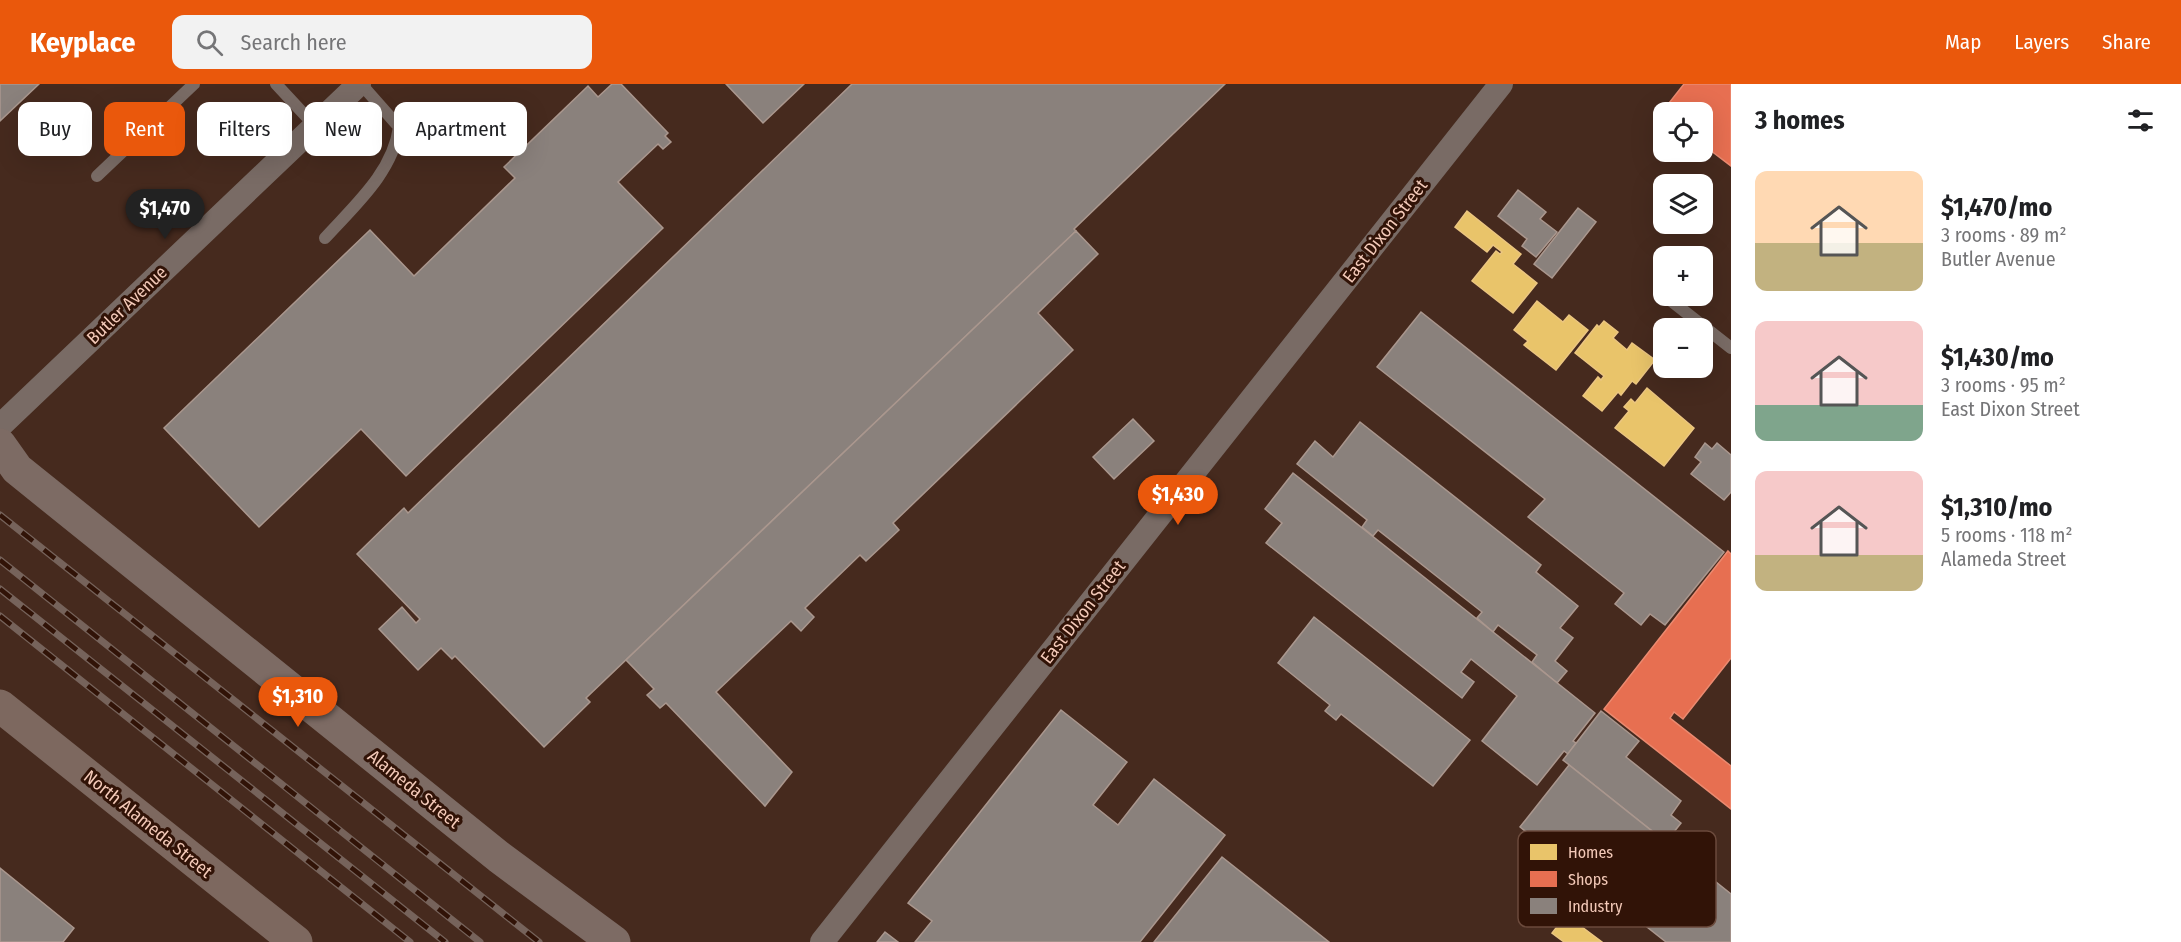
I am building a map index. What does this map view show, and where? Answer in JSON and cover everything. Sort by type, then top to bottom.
[{"type":"main road","name":"North Alameda Street","points":[[1,710],[296,942]]},
{"type":"street","name":"Butler Avenue","points":[[341,102],[360,84]]},
{"type":"street","name":"East Dixon Street","points":[[822,942],[1501,84]]},
{"type":"street","name":"Butler Avenue","points":[[0,426],[304,136]]},
{"type":"street","name":"Alameda Street","points":[[0,445],[17,468],[54,498],[499,857],[614,942]]},
{"type":"lane","points":[[97,176],[194,84]]},
{"type":"lane","points":[[276,84],[304,114]]},
{"type":"lane","points":[[326,238],[378,179],[397,144],[399,127],[360,84]]},
{"type":"lane","points":[[1678,306],[1731,348]]},
{"type":"building: Homes","points":[[1467,211],[1521,254],[1513,264],[1537,283],[1513,313],[1472,281],[1496,251],[1500,254],[1502,252],[1493,245],[1487,252],[1455,227]]},
{"type":"building: Homes","points":[[1537,301],[1563,322],[1569,315],[1588,330],[1556,370],[1524,345],[1528,341],[1514,330]]},
{"type":"building: Homes","points":[[1604,321],[1618,332],[1613,338],[1627,350],[1632,343],[1653,359],[1653,363],[1636,384],[1632,381],[1621,395],[1618,392],[1602,411],[1583,396],[1598,377],[1601,380],[1604,376],[1575,353],[1597,325],[1599,327]]},
{"type":"building: Homes","points":[[1647,388],[1694,428],[1664,466],[1615,428],[1629,411],[1624,407],[1631,399],[1635,403]]},
{"type":"building: Homes","points":[[1557,927],[1582,927],[1602,942],[1564,942],[1552,933]]},
{"type":"building: Shops","points":[[1684,84],[1731,84],[1731,166],[1713,152],[1713,102],[1670,102]]},
{"type":"building: Shops","points":[[1728,551],[1731,554],[1731,658],[1683,719],[1674,712],[1670,718],[1731,766],[1731,809],[1604,709]]},
{"type":"building: Industry","points":[[0,84],[39,84],[18,102],[0,121]]},
{"type":"building: Industry","points":[[612,84],[621,84],[668,133],[665,136],[671,142],[663,149],[658,144],[618,182],[663,228],[406,476],[361,429],[259,527],[164,428],[370,230],[414,276],[515,178],[504,167],[515,156],[527,156],[527,145],[588,86],[598,97]]},
{"type":"building: Industry","points":[[726,84],[804,84],[763,123]]},
{"type":"building: Industry","points":[[852,84],[1225,84],[1074,229],[1076,231],[586,698],[590,702],[544,747],[455,656],[452,659],[441,648],[418,670],[379,629],[402,607],[416,623],[420,619],[357,554],[404,508],[408,513]]},
{"type":"building: Industry","points":[[1518,190],[1546,212],[1540,219],[1557,232],[1536,257],[1522,246],[1527,239],[1498,216]]},
{"type":"building: Industry","points":[[1578,208],[1596,222],[1552,278],[1534,264]]},
{"type":"building: Industry","points":[[1076,231],[1098,254],[1038,313],[1073,350],[893,523],[899,530],[866,561],[860,555],[805,608],[814,617],[801,631],[791,621],[716,692],[792,772],[765,806],[666,703],[660,708],[647,695],[654,689],[626,660]]},
{"type":"building: Industry","points":[[1421,312],[1724,552],[1665,625],[1650,614],[1641,625],[1615,604],[1624,593],[1528,517],[1545,499],[1377,367]]},
{"type":"building: Industry","points":[[1133,419],[1154,441],[1114,479],[1093,457]]},
{"type":"building: Industry","points":[[1360,422],[1541,565],[1536,572],[1578,606],[1560,628],[1573,638],[1555,661],[1567,671],[1557,683],[1532,662],[1537,655],[1498,625],[1493,632],[1477,618],[1482,612],[1378,530],[1373,536],[1362,527],[1367,520],[1297,464],[1315,441],[1333,457]]},
{"type":"building: Industry","points":[[1705,443],[1712,449],[1717,443],[1731,455],[1731,492],[1724,500],[1691,474],[1701,462],[1695,457]]},
{"type":"building: Industry","points":[[1293,473],[1595,713],[1573,741],[1576,743],[1568,754],[1564,751],[1537,785],[1482,741],[1517,696],[1471,659],[1461,672],[1474,682],[1462,698],[1266,543],[1282,523],[1265,509]]},
{"type":"building: Industry","points":[[1314,617],[1470,740],[1433,786],[1341,714],[1336,720],[1325,711],[1330,705],[1278,663]]},
{"type":"building: Industry","points":[[1061,710],[1127,762],[1093,805],[1118,825],[1154,779],[1225,835],[1140,942],[915,942],[932,921],[908,903]]},
{"type":"building: Industry","points":[[1601,711],[1639,741],[1626,757],[1681,801],[1671,815],[1681,823],[1675,831],[1652,831],[1563,760]]},
{"type":"building: Industry","points":[[1569,765],[1652,831],[1525,831],[1520,827]]},
{"type":"building: Industry","points":[[1222,857],[1329,942],[1154,942]]},
{"type":"building: Industry","points":[[0,868],[74,928],[63,942],[0,942]]},
{"type":"building: Industry","points":[[1716,882],[1731,894],[1731,942],[1666,942],[1647,927],[1716,927]]},
{"type":"building: Industry","points":[[885,932],[898,942],[877,942]]},
{"type":"railway","points":[[0,515],[539,942]]},
{"type":"railway","points":[[0,560],[480,942]]},
{"type":"railway","points":[[0,589],[445,942]]},
{"type":"railway","points":[[0,616],[410,942]]}]
